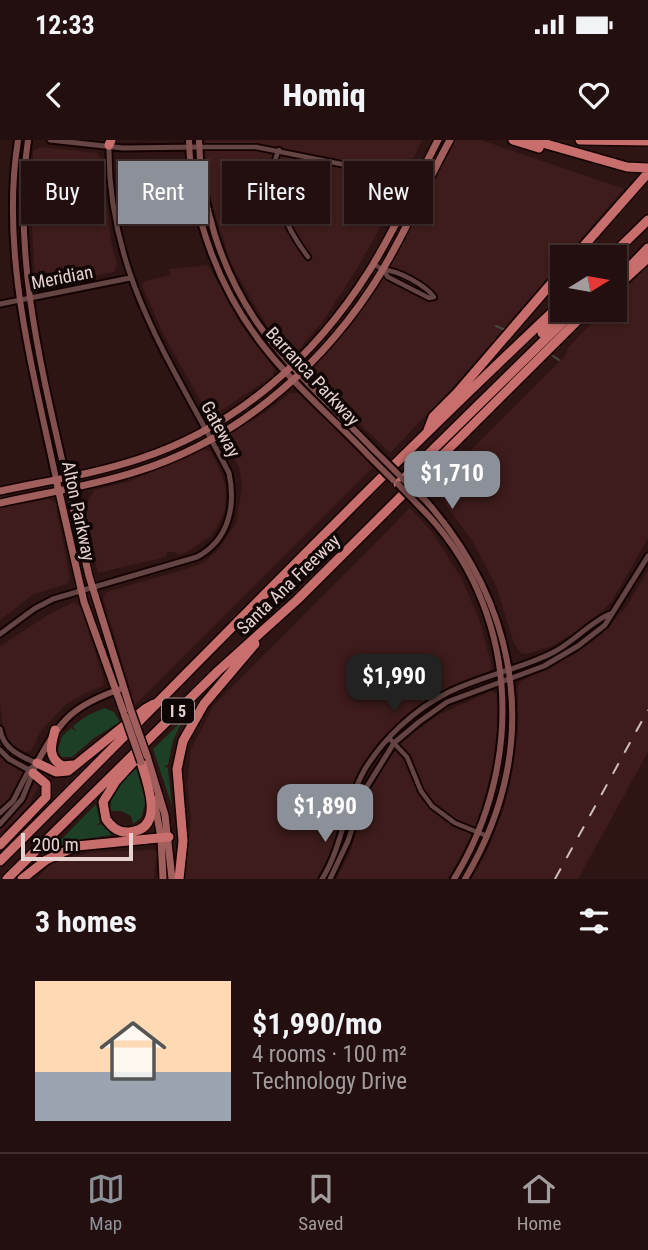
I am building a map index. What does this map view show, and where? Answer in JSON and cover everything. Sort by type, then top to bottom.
[{"type":"highway","points":[[513,140],[581,159],[648,170],[585,245]]},
{"type":"highway","points":[[532,140],[627,167]]},
{"type":"highway","points":[[580,140],[648,141]]},
{"type":"highway","points":[[622,245],[648,220]]},
{"type":"highway","points":[[627,270],[648,248]]},
{"type":"highway","points":[[627,277],[648,258]]},
{"type":"highway","points":[[426,433],[433,417],[550,285]]},
{"type":"highway","name":"Santa Ana Freeway","points":[[0,861],[426,433],[550,314]]},
{"type":"highway","points":[[448,431],[553,322]]},
{"type":"highway","points":[[398,480],[562,322]]},
{"type":"highway","name":"Santa Ana Freeway","points":[[7,879],[219,670],[297,600],[576,322]]},
{"type":"highway","points":[[179,879],[183,841],[177,769],[185,736],[204,704],[297,600]]},
{"type":"highway","points":[[144,759],[152,803],[151,813],[141,829],[119,831],[109,824],[103,813],[103,802],[109,790],[219,670]]},
{"type":"highway","points":[[33,769],[62,773],[145,709],[162,701]]},
{"type":"highway","points":[[55,730],[51,748],[53,758],[63,766],[78,763]]},
{"type":"highway","points":[[0,845],[46,797],[46,784],[33,769]]},
{"type":"highway","points":[[22,879],[46,860],[77,846],[165,838]]},
{"type":"main road","name":"Alton Parkway","points":[[18,140],[14,217],[20,300],[58,491],[93,632],[119,689],[144,759],[165,838],[172,879]]},
{"type":"main road","name":"Alton Parkway","points":[[28,140],[24,222],[30,298],[66,477],[119,689]]},
{"type":"main road","points":[[0,491],[142,458],[206,430],[247,404],[293,366],[330,324],[373,264],[438,140]]},
{"type":"main road","points":[[0,503],[138,471],[211,439],[258,410],[297,377],[350,318],[383,270],[450,140]]},
{"type":"main road","name":"Barranca Parkway","points":[[189,143],[196,202],[215,262],[247,326],[286,372],[297,377],[398,480],[437,524],[467,570],[492,631],[501,682],[502,720],[498,768],[491,800],[479,832],[454,879]]},
{"type":"main road","name":"Barranca Parkway","points":[[199,144],[205,198],[223,257],[256,320],[293,366],[297,377]]},
{"type":"main road","name":"Barranca Parkway","points":[[398,480],[427,502],[456,538],[485,588],[503,638],[509,670],[512,719],[507,770],[487,836],[465,879]]},
{"type":"main road","points":[[33,769],[55,730],[78,708],[119,689]]},
{"type":"main road","name":"Alton Parkway","points":[[163,879],[165,838]]},
{"type":"street","points":[[50,140],[109,142],[146,148],[189,143],[256,147],[344,165]]},
{"type":"street","name":"Gateway","points":[[0,634],[34,609],[53,599],[197,557],[221,536],[229,520],[233,496],[229,472],[146,317],[130,278],[113,209],[109,142]]},
{"type":"street","points":[[279,150],[274,162],[274,176],[280,204],[289,229],[308,257]]},
{"type":"street","points":[[373,264],[388,277],[429,298],[434,297],[429,291],[391,270],[383,270]]},
{"type":"street","name":"Meridian","points":[[0,304],[130,278]]},
{"type":"street","points":[[330,879],[348,841],[366,788],[394,744],[447,702],[544,667],[572,651],[605,625],[648,555]]},
{"type":"street","points":[[322,879],[335,853],[364,771],[401,725],[447,693],[555,652],[610,614]]},
{"type":"street","points":[[0,729],[3,740],[11,750],[33,769]]},
{"type":"street","points":[[389,738],[409,759],[421,791],[432,806],[455,823],[487,836]]},
{"type":"street","points":[[0,750],[9,759],[33,769]]},
{"type":"street","points":[[0,813],[16,796],[33,769]]},
{"type":"street","points":[[0,824],[22,799],[33,769]]},
{"type":"shaded area","points":[[206,140],[422,140],[412,161],[344,161],[344,224],[382,224],[325,318],[297,352],[289,352],[268,328],[231,264],[211,202],[208,161],[205,159]]},
{"type":"shaded area","points":[[456,140],[481,140],[624,189],[575,245],[550,245],[550,275],[454,386],[390,453],[311,377],[312,369],[356,319],[411,224],[433,224],[433,183]]},
{"type":"shaded area","points":[[40,147],[97,153],[101,161],[33,161],[33,151]]},
{"type":"shaded area","points":[[104,183],[117,265],[114,272],[42,287],[35,283],[32,224],[104,224]]},
{"type":"shaded area","points":[[208,265],[239,320],[274,368],[273,376],[216,414],[208,414],[164,336],[142,286],[145,281],[171,275],[169,269]]},
{"type":"shaded area","points":[[648,266],[648,538],[612,601],[598,615],[552,646],[527,654],[521,653],[514,644],[496,586],[473,542],[433,488],[566,355],[568,348],[593,322],[627,322],[627,286]]},
{"type":"shaded area","points":[[290,393],[298,393],[374,466],[135,705],[103,598],[107,592],[203,563],[219,549],[236,523],[242,487],[239,467],[225,443],[227,436]]},
{"type":"shaded area","points":[[203,449],[210,451],[226,488],[225,510],[211,536],[179,555],[176,552],[167,552],[166,557],[98,573],[90,544],[85,508],[94,490],[127,482]]},
{"type":"shaded area","points":[[49,499],[55,503],[70,578],[67,584],[34,594],[0,620],[0,508]]},
{"type":"shaded area","points":[[410,508],[432,532],[462,579],[480,622],[492,667],[489,672],[435,693],[401,719],[377,744],[352,786],[332,850],[317,879],[184,879],[191,820],[187,783],[191,749],[213,706]]},
{"type":"shaded area","points":[[648,571],[648,752],[578,879],[471,879],[488,849],[510,784],[518,732],[518,686],[521,681],[574,654],[601,635],[626,607]]},
{"type":"shaded area","points":[[74,602],[81,607],[104,680],[103,686],[65,705],[41,731],[31,751],[25,752],[8,742],[3,731],[0,646],[48,615]]},
{"type":"shaded area","points":[[491,691],[498,695],[497,750],[480,817],[466,849],[447,879],[336,879],[350,852],[368,793],[387,761],[404,740],[438,715]]},
{"type":"shaded area","points":[[0,752],[4,759],[37,781],[39,786],[29,805],[0,834]]},
{"type":"shaded area","points":[[92,852],[157,852],[154,879],[37,879],[52,862]]},
{"type":"green space","points":[[105,708],[114,712],[120,722],[94,738],[72,757],[61,757],[58,750],[62,736],[71,728],[76,731],[73,726],[88,715]]},
{"type":"green space","points":[[182,721],[173,741],[168,765],[164,766],[168,768],[172,806],[153,749]]},
{"type":"green space","points":[[136,768],[146,801],[141,818],[133,824],[131,816],[121,811],[111,811],[111,804],[118,787]]},
{"type":"green space","points":[[96,804],[100,822],[96,826],[101,824],[112,835],[70,841],[50,851]]},
{"type":"waterway","points":[[496,326],[505,330]]},
{"type":"waterway","points":[[553,356],[559,360]]},
{"type":"railway","points":[[555,879],[648,710]]}]
